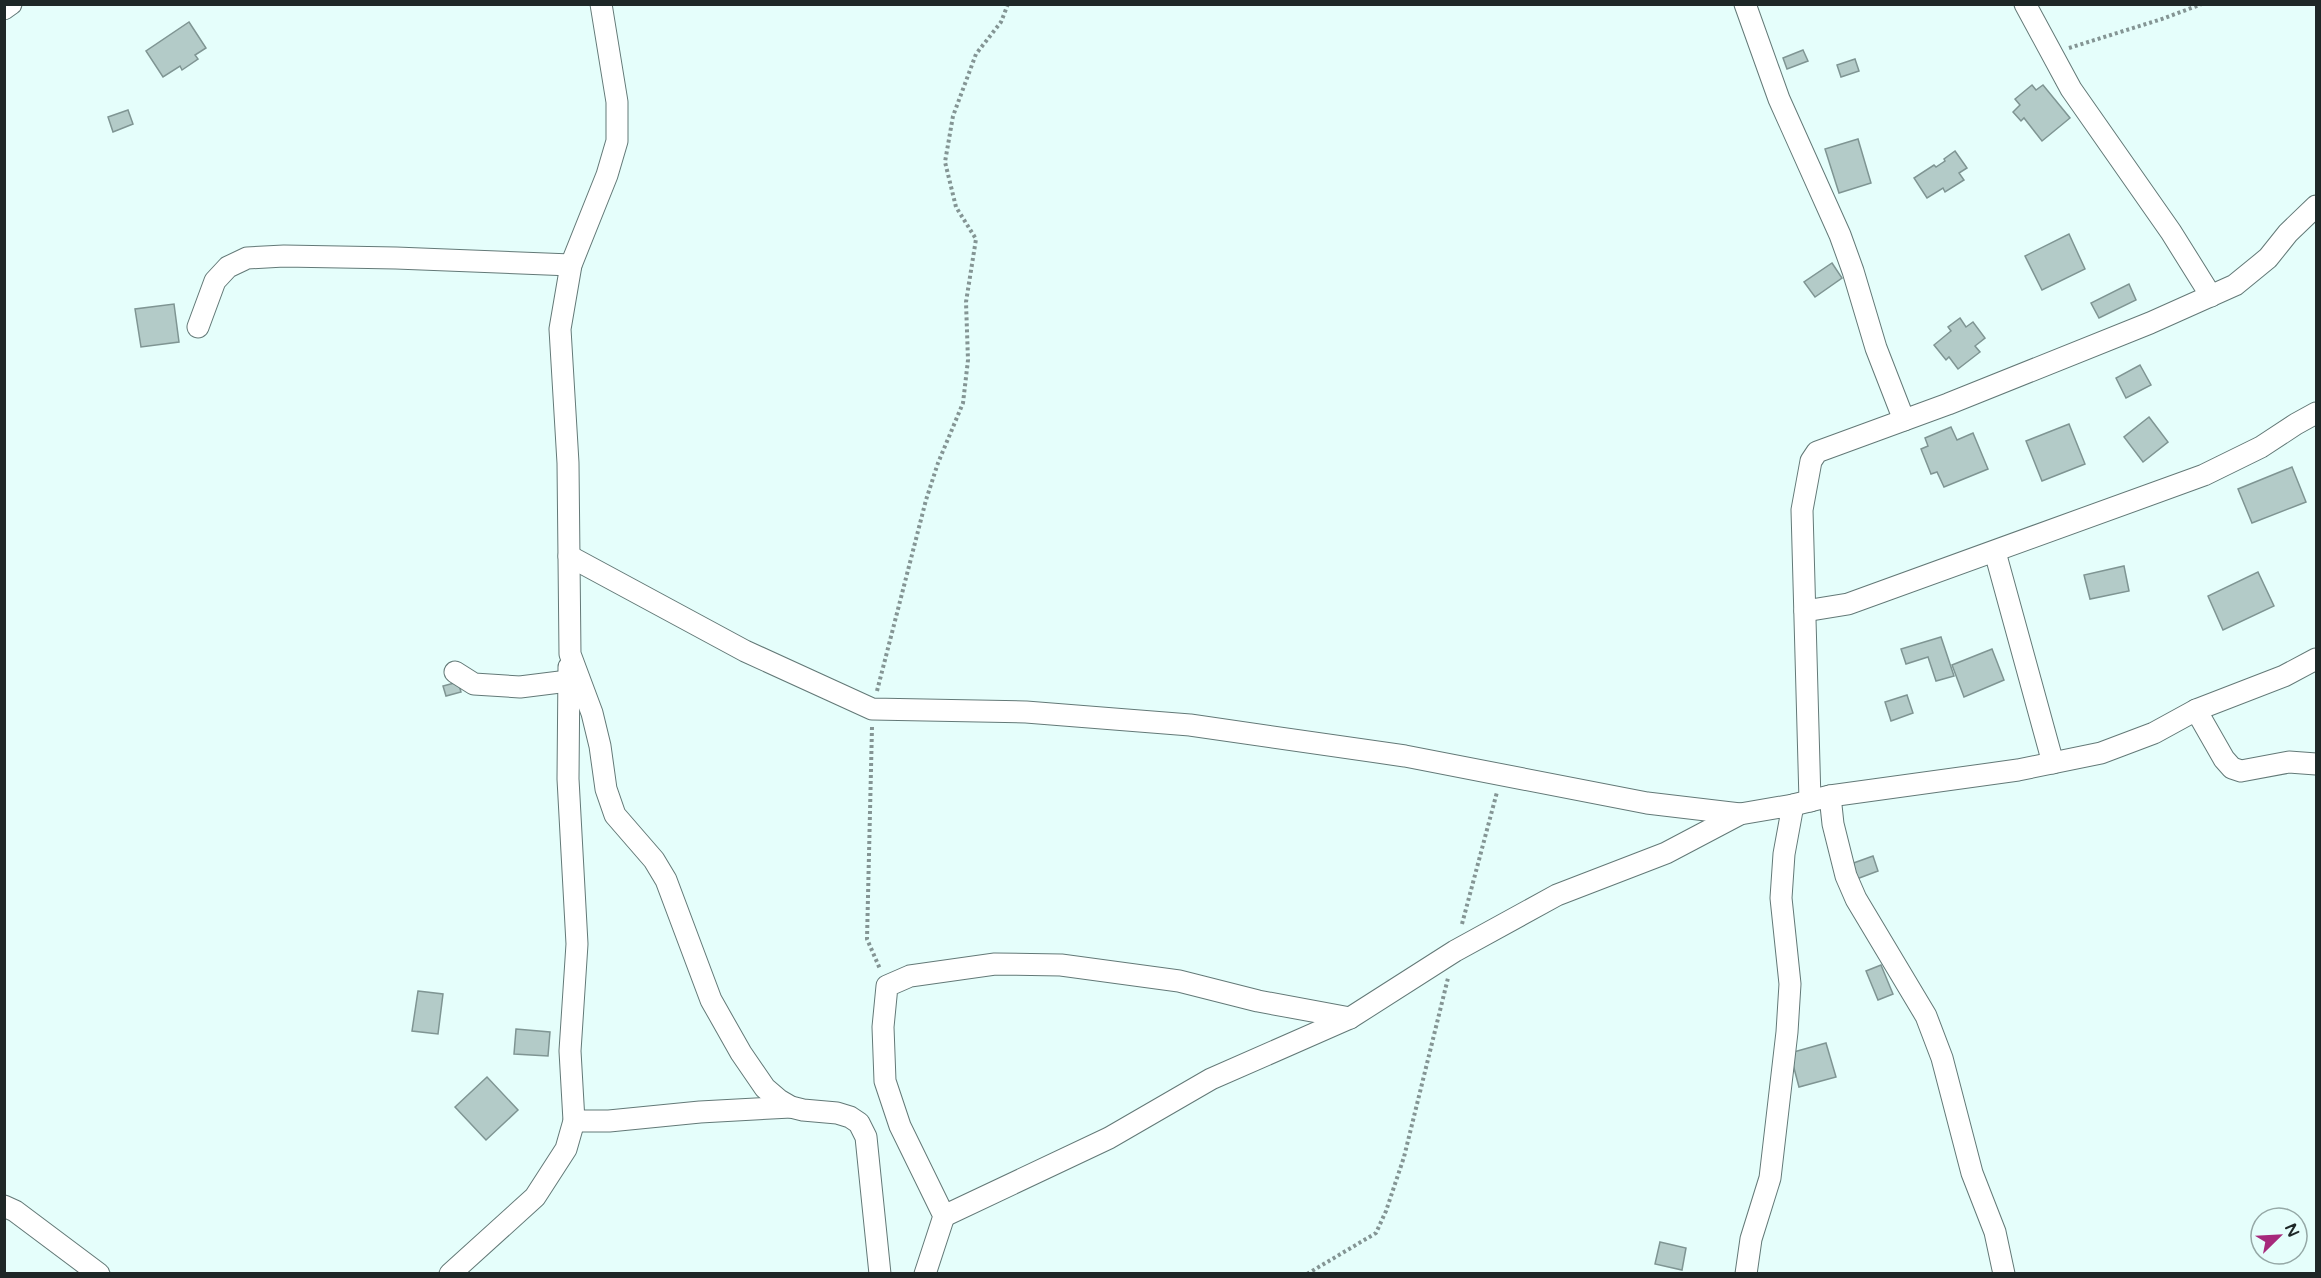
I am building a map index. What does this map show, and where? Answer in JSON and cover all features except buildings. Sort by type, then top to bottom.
[{"type":"street","points":[[4,9],[11,4]]},
{"type":"street","points":[[450,1274],[535,1197],[566,1149],[574,1121],[570,1051],[577,944],[568,779],[570,654],[568,463],[560,328],[571,265],[607,175],[617,141],[617,102],[601,4]]},
{"type":"street","points":[[1745,4],[1779,99],[1840,235],[1876,348],[1904,420]]},
{"type":"street","points":[[2025,4],[2071,89],[2171,232],[2211,296]]},
{"type":"street","points":[[1746,1274],[1751,1239],[1770,1178],[1787,1032],[1790,984],[1781,898],[1784,854],[1811,801],[1802,510],[1811,460],[1818,452],[1829,447],[2056,361],[2235,285],[2268,258],[2288,233],[2316,206]]},
{"type":"street","points":[[198,327],[215,281],[228,267],[248,258],[284,256],[385,258],[571,265]]},
{"type":"street","points":[[1805,611],[1848,604],[2204,476],[2261,447],[2316,413]]},
{"type":"street","points":[[1995,552],[2053,763]]},
{"type":"street","points":[[569,556],[745,651],[872,709],[1026,712],[1190,725],[1405,756],[1647,803],[1740,814],[2018,770],[2101,753],[2154,733],[2196,710],[2284,676],[2316,659]]},
{"type":"street","points":[[570,654],[592,713],[600,746],[606,789],[615,815],[654,860],[666,880],[711,999],[741,1053],[765,1088],[791,1107]]},
{"type":"street","points":[[455,672],[474,684],[520,687],[568,681]]},
{"type":"street","points":[[2196,710],[2224,759],[2232,768],[2241,771],[2289,762],[2316,764]]},
{"type":"street","points":[[1811,801],[1833,824],[1846,876],[1856,899],[1926,1016],[1942,1058],[1972,1173],[1995,1232],[2004,1274]]},
{"type":"street","points":[[944,1216],[1109,1138],[1211,1078],[1350,1018],[1455,951],[1557,895],[1666,853],[1740,814]]},
{"type":"street","points":[[925,1274],[944,1216],[900,1126],[885,1081],[883,1027],[887,986],[910,976],[995,964],[1061,965],[1179,981],[1258,1001],[1350,1018]]},
{"type":"street","points":[[574,1121],[609,1121],[700,1112],[791,1107],[850,1117],[859,1123],[866,1137],[880,1274]]},
{"type":"street","points":[[4,1206],[23,1216],[99,1274]]},
{"type":"path","points":[[887,986],[867,939],[872,709],[926,500],[938,463],[963,403],[968,360],[966,302],[976,238],[956,207],[945,162],[953,116],[975,54],[1001,22],[1008,4]]},
{"type":"path","points":[[2050,53],[2162,19],[2202,4]]},
{"type":"path","points":[[1307,1274],[1376,1233],[1386,1211],[1404,1157],[1502,774]]}]
